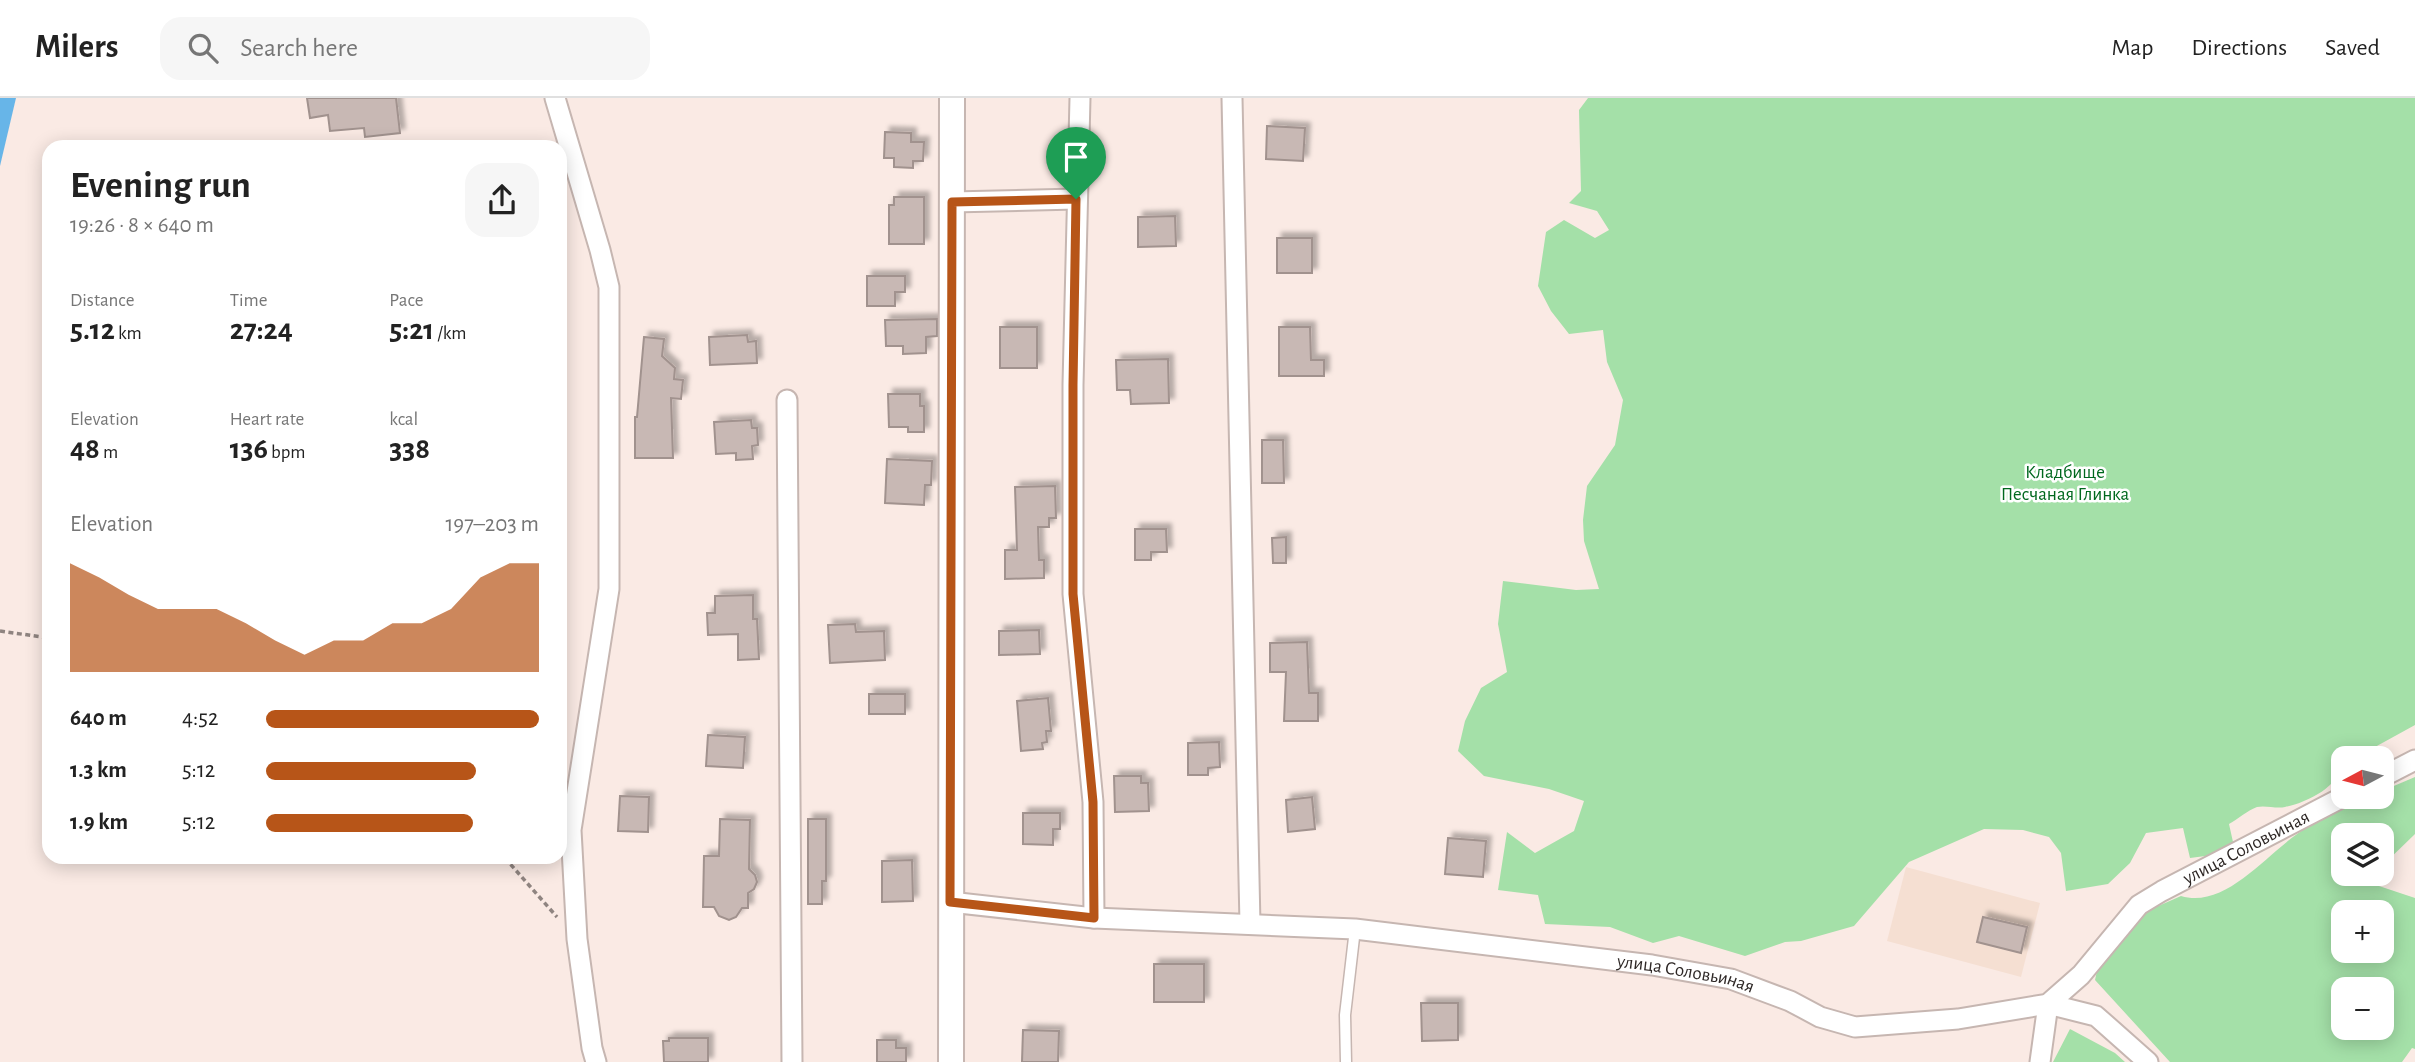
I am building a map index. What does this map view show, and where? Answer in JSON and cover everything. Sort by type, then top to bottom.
[{"type":"street","points":[[555,98],[609,287],[609,589],[571,830],[577,939],[596,1062]]},
{"type":"street","points":[[951,1062],[952,98]]},
{"type":"street","points":[[1080,98],[1073,385],[1073,594],[1093,802],[1094,918]]},
{"type":"street","points":[[1232,98],[1250,924]]},
{"type":"street","points":[[952,202],[1076,199]]},
{"type":"street","points":[[787,400],[792,1062]]},
{"type":"street","points":[[2394,771],[2415,760]]},
{"type":"street","name":"улица Соловьиная","points":[[950,902],[1094,918],[1355,929],[1652,965],[1731,979],[1790,1001],[1820,1017],[1855,1027],[1958,1019],[2048,1004],[2081,975],[2139,905],[2331,803]]},
{"type":"street","points":[[2040,1062],[2048,1004],[2096,1016],[2148,1062]]},
{"type":"lane","points":[[1346,1062],[1345,1015],[1355,929]]},
{"type":"path","points":[[0,631],[42,637]]},
{"type":"path","points":[[510,864],[577,939]]},
{"type":"shaded area","points":[[1906,867],[2040,903],[2021,977],[1887,941]]},
{"type":"green space","name":"Кладбище Песчаная Глинка","points":[[1588,98],[2415,98],[2415,725],[2377,746],[2331,746],[2331,784],[2304,801],[2278,808],[2254,808],[2247,812],[2229,824],[2233,842],[2213,855],[2190,858],[2183,828],[2146,833],[2130,863],[2108,884],[2066,891],[2061,853],[2049,837],[2023,830],[1984,829],[1909,862],[1854,926],[1801,941],[1785,942],[1745,956],[1679,936],[1653,943],[1610,927],[1545,924],[1538,895],[1498,890],[1507,832],[1535,853],[1574,831],[1584,801],[1549,789],[1484,776],[1458,751],[1465,721],[1481,688],[1507,672],[1498,624],[1503,581],[1576,590],[1599,589],[1584,541],[1583,520],[1587,486],[1615,445],[1623,400],[1607,362],[1603,330],[1569,334],[1551,311],[1538,286],[1546,232],[1564,220],[1595,238],[1609,230],[1597,211],[1569,203],[1581,191],[1579,110]]},
{"type":"green space","points":[[2415,777],[2415,834],[2394,854],[2394,823],[2331,823],[2331,886],[2379,886],[2415,898],[2415,1049],[2412,1048],[2402,1062],[2170,1062],[2095,980],[2099,962],[2138,915],[2181,896],[2198,898],[2232,886],[2294,837],[2344,809],[2394,809],[2394,786]]},
{"type":"green space","points":[[2070,1029],[2115,1053],[2125,1062],[2053,1062]]},
{"type":"water","points":[[0,98],[16,98],[0,166]]},
{"type":"building","points":[[307,98],[396,98],[400,133],[365,137],[364,128],[330,131],[328,115],[310,118]]},
{"type":"building","points":[[1267,126],[1305,128],[1303,161],[1266,159]]},
{"type":"building","points":[[885,132],[911,133],[911,142],[924,142],[923,161],[913,161],[913,168],[894,167],[894,158],[884,158]]},
{"type":"building","points":[[894,197],[924,197],[924,244],[889,244],[889,205],[894,205]]},
{"type":"building","points":[[1175,216],[1176,246],[1138,247],[1138,217]]},
{"type":"building","points":[[1277,238],[1312,238],[1312,273],[1277,273]]},
{"type":"building","points":[[867,276],[905,276],[905,292],[895,292],[895,306],[867,306]]},
{"type":"building","points":[[937,319],[937,336],[926,337],[926,353],[903,354],[903,346],[886,346],[885,320]]},
{"type":"building","points":[[1000,327],[1037,327],[1037,368],[1000,368]]},
{"type":"building","points":[[1279,327],[1310,327],[1311,360],[1324,360],[1324,376],[1279,376]]},
{"type":"building","points":[[747,335],[748,342],[756,341],[757,363],[710,365],[709,337]]},
{"type":"building","points":[[644,337],[664,339],[662,356],[675,368],[674,379],[683,380],[681,399],[671,398],[673,458],[635,458],[635,417]]},
{"type":"building","points":[[1168,359],[1169,403],[1131,404],[1130,390],[1117,390],[1116,360]]},
{"type":"building","points":[[888,394],[920,394],[920,406],[924,406],[924,432],[908,432],[908,427],[889,427]]},
{"type":"building","points":[[751,420],[752,428],[757,428],[758,445],[752,446],[753,459],[736,460],[736,453],[716,454],[714,422]]},
{"type":"building","points":[[1262,440],[1283,440],[1284,483],[1262,483]]},
{"type":"building","points":[[887,459],[932,461],[931,485],[925,485],[924,505],[885,503]]},
{"type":"building","points":[[1055,486],[1056,518],[1049,518],[1049,527],[1038,527],[1039,560],[1044,560],[1044,578],[1005,579],[1005,550],[1017,550],[1015,487]]},
{"type":"building","points":[[1135,529],[1166,529],[1167,552],[1151,552],[1151,560],[1135,560]]},
{"type":"building","points":[[1286,537],[1286,563],[1273,563],[1272,538]]},
{"type":"building","points":[[753,595],[753,619],[757,619],[759,659],[738,660],[738,634],[708,635],[707,613],[715,613],[715,596]]},
{"type":"building","points":[[855,624],[856,632],[884,631],[885,660],[830,663],[828,625]]},
{"type":"building","points":[[1039,630],[1040,654],[999,655],[999,631]]},
{"type":"building","points":[[1307,642],[1309,693],[1318,693],[1318,721],[1284,721],[1286,672],[1270,672],[1270,643]]},
{"type":"building","points":[[869,694],[905,694],[905,714],[869,714]]},
{"type":"building","points":[[1048,698],[1051,731],[1046,731],[1047,742],[1042,743],[1043,749],[1021,751],[1017,701]]},
{"type":"building","points":[[708,735],[745,737],[743,768],[706,766]]},
{"type":"building","points":[[1219,742],[1220,767],[1208,768],[1208,775],[1188,775],[1188,743]]},
{"type":"building","points":[[1114,776],[1141,776],[1141,783],[1148,783],[1149,811],[1115,812]]},
{"type":"building","points":[[620,796],[649,797],[648,832],[618,831]]},
{"type":"building","points":[[1312,797],[1315,829],[1288,832],[1286,800]]},
{"type":"building","points":[[1023,813],[1060,813],[1060,829],[1053,829],[1053,845],[1023,844]]},
{"type":"building","points":[[720,819],[750,820],[749,869],[757,882],[754,889],[748,893],[748,908],[742,908],[736,917],[729,920],[719,916],[714,907],[703,907],[704,856],[719,856]]},
{"type":"building","points":[[808,819],[826,819],[826,881],[822,881],[822,904],[808,904]]},
{"type":"building","points":[[1448,838],[1486,841],[1483,877],[1445,874]]},
{"type":"building","points":[[912,860],[913,901],[882,902],[882,861]]},
{"type":"building","points":[[1983,917],[2027,927],[2021,953],[1977,942]]},
{"type":"building","points":[[1154,964],[1204,964],[1204,1002],[1154,1002]]},
{"type":"building","points":[[1421,1003],[1458,1003],[1458,1040],[1422,1041]]},
{"type":"building","points":[[1023,1030],[1059,1031],[1058,1062],[1022,1062]]},
{"type":"building","points":[[669,1038],[708,1038],[708,1062],[664,1062],[663,1041],[669,1041]]},
{"type":"building","points":[[877,1040],[896,1040],[896,1048],[906,1048],[906,1062],[877,1062]]},
{"type":"route","points":[[1076,199],[1073,594],[1093,802],[1094,918],[950,902],[952,202],[1076,199]]}]
